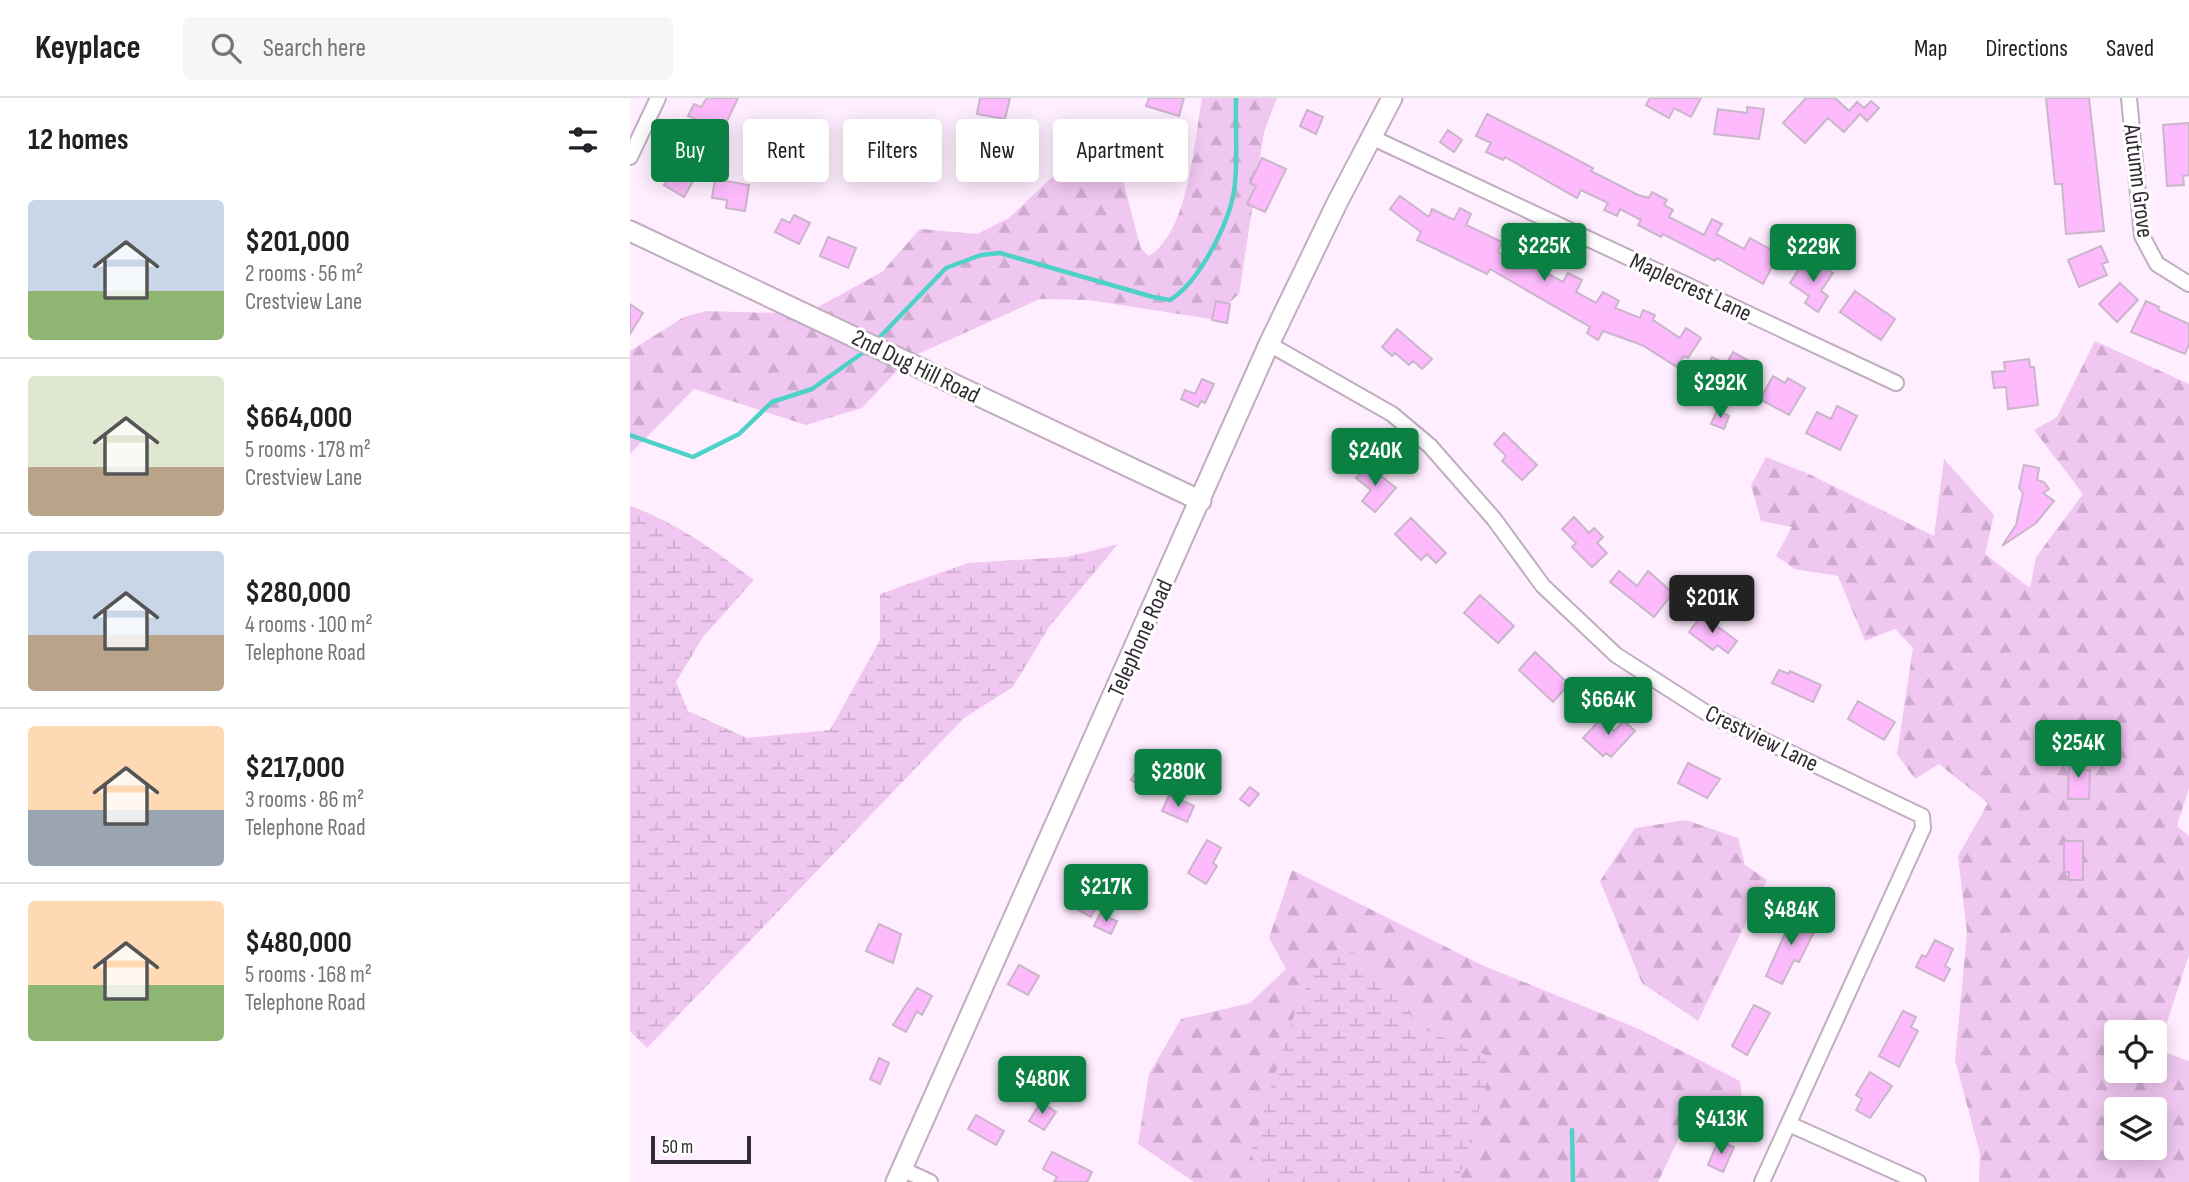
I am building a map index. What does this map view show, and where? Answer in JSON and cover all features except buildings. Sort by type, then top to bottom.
[{"type":"street","points":[[630,157],[659,98]]},
{"type":"street","name":"Telephone Road","points":[[899,1175],[1269,344],[1392,98]]},
{"type":"street","name":"Autumn Grove","points":[[2129,98],[2142,236],[2157,264],[2189,284]]},
{"type":"street","name":"Maplecrest Lane","points":[[1371,136],[1896,383]]},
{"type":"street","name":"2nd Dug Hill Road","points":[[630,231],[1201,501]]},
{"type":"street","name":"Crestview Lane","points":[[1269,344],[1392,414],[1430,446],[1494,519],[1543,586],[1616,655],[1705,712],[1922,816],[1923,828],[1789,1124]]},
{"type":"street","points":[[1762,1182],[1789,1124],[1918,1182]]},
{"type":"street","points":[[899,1175],[930,1182]]},
{"type":"green space","points":[[1202,98],[1277,98],[1264,132],[1239,294],[1211,319],[1089,300],[1040,299],[909,358],[862,408],[806,425],[694,389],[630,454],[630,351],[684,317],[707,311],[777,313],[818,307],[882,272],[920,229],[977,234],[1009,218],[1053,176],[1053,182],[1124,182],[1141,249],[1149,256],[1162,244],[1173,227],[1188,184]]},
{"type":"green space","points":[[2095,341],[2189,384],[2189,788],[2177,826],[2189,836],[2189,955],[2167,1022],[2167,1020],[2104,1020],[2104,1083],[2167,1083],[2167,1053],[2189,1061],[2189,1182],[1979,1182],[1980,1154],[1955,1060],[1967,933],[1958,856],[1988,803],[1939,764],[1915,779],[1897,754],[1913,648],[1895,629],[1865,641],[1838,576],[1795,569],[1776,556],[1792,527],[1761,521],[1751,485],[1766,457],[1811,475],[1934,536],[1944,459],[1994,515],[1985,554],[2030,588],[2036,557],[2083,494],[2034,430],[2057,417]]},
{"type":"green space","points":[[630,506],[679,529],[754,580],[703,637],[676,682],[688,711],[747,738],[830,730],[880,640],[880,594],[968,563],[1067,557],[1118,544],[1049,627],[1013,687],[964,718],[647,1048],[630,1031]]},
{"type":"green space","points":[[1686,820],[1738,838],[1745,865],[1767,880],[1698,1021],[1642,983],[1600,881],[1635,828]]},
{"type":"green space","points":[[1292,870],[1482,965],[1639,1029],[1740,1081],[1744,1113],[1683,1129],[1658,1182],[1194,1182],[1138,1144],[1149,1074],[1181,1019],[1250,1003],[1286,969],[1269,938]]},
{"type":"green space","points":[[1354,952],[1423,1029],[1494,1058],[1458,1182],[1267,1182],[1250,1153],[1299,1000],[1326,954]]},
{"type":"waterway","points":[[875,342],[946,268],[981,255],[1000,253],[1170,300],[1190,282],[1208,256],[1232,201],[1235,178],[1236,98]]},
{"type":"waterway","points":[[630,435],[693,457],[739,434],[772,402],[812,389],[868,349]]},
{"type":"waterway","points":[[1572,1130],[1573,1182]]}]
